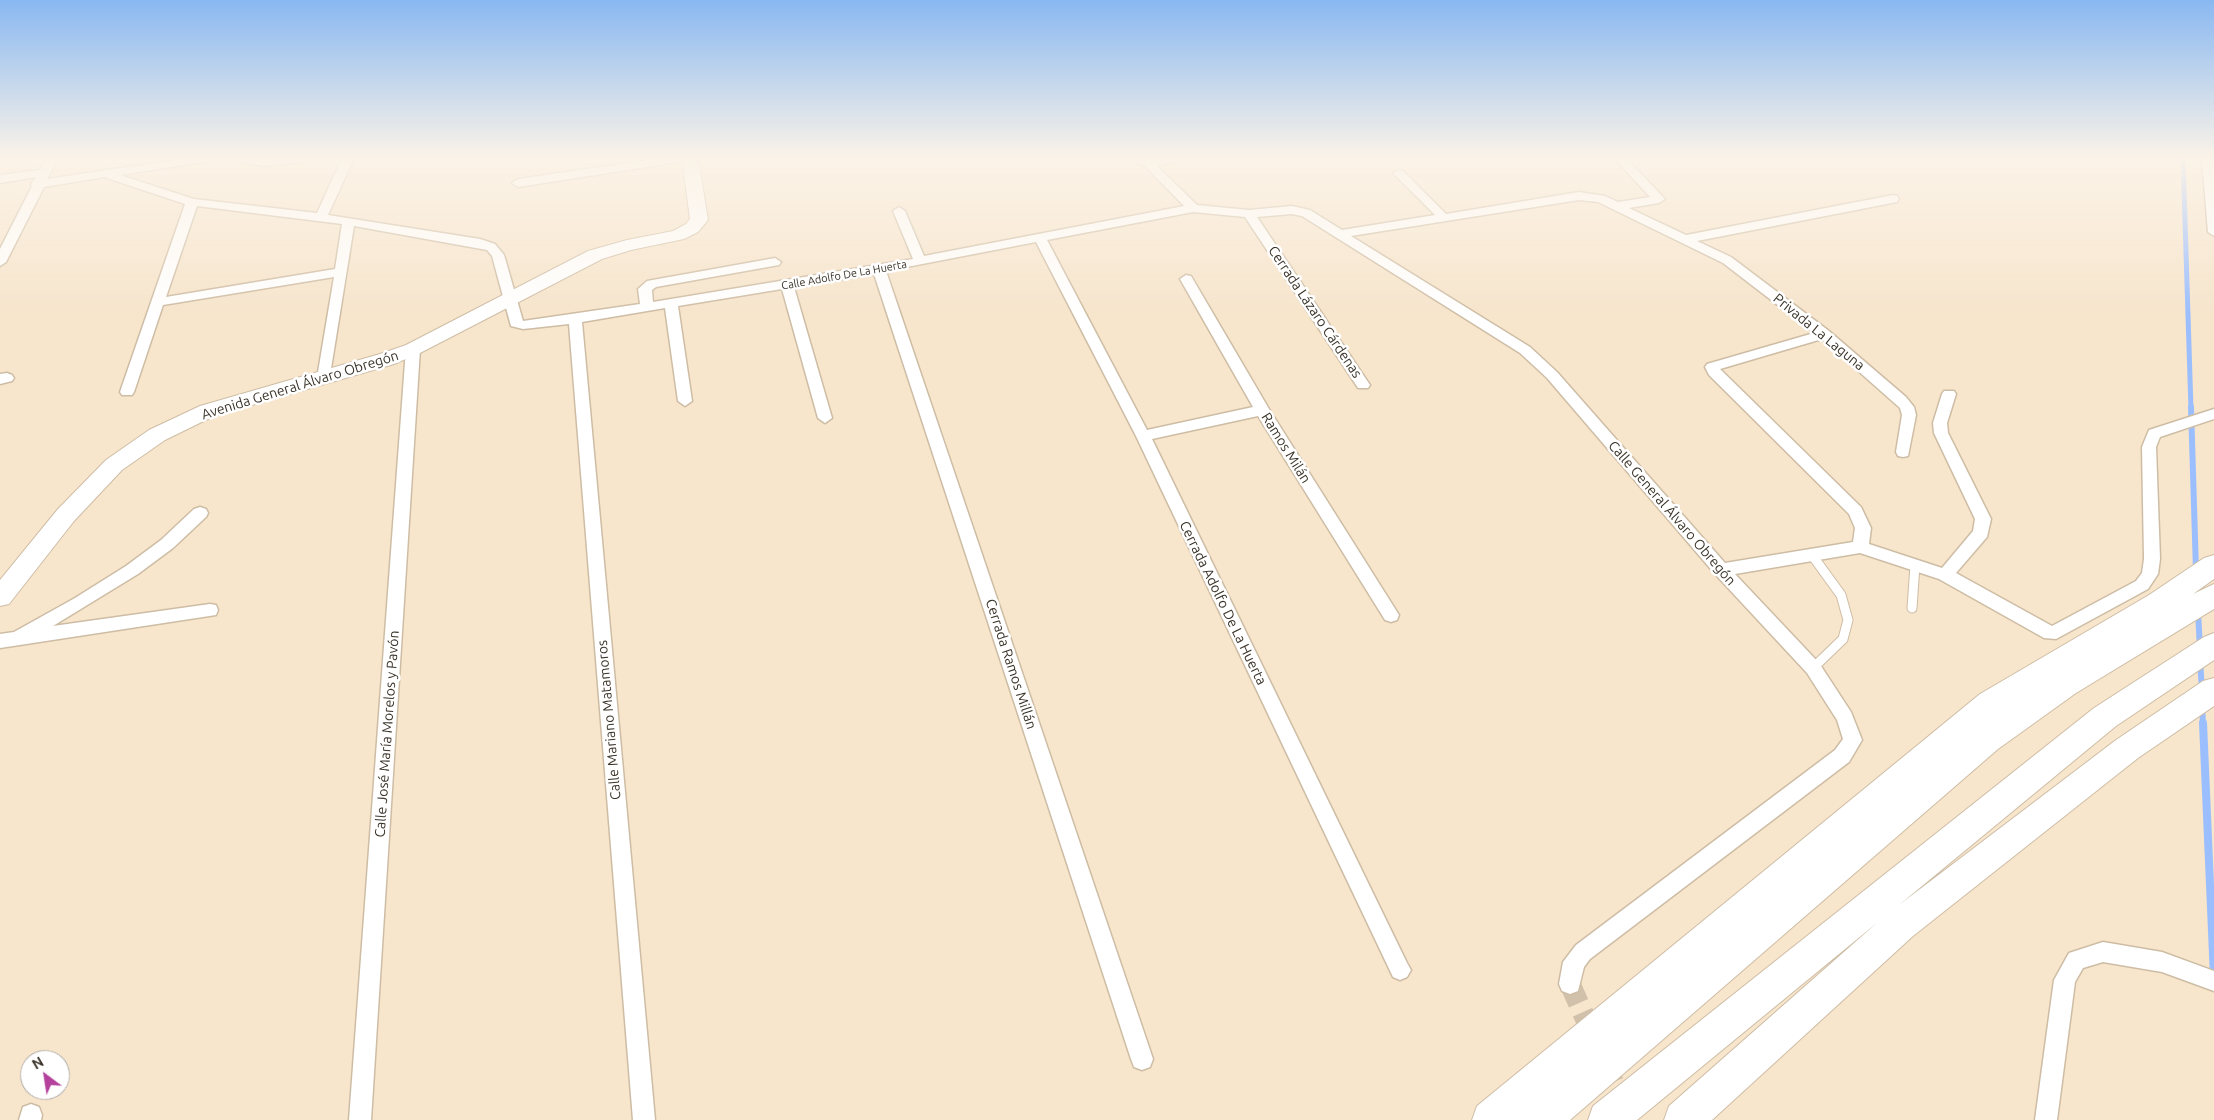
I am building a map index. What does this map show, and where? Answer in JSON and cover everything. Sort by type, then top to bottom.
[{"type":"highway","points":[[1491,1120],[1991,703],[2158,602],[2214,565]]},
{"type":"highway","points":[[1540,1120],[1987,740],[2065,684],[2214,594]]},
{"type":"highway","points":[[1607,1120],[2105,717],[2214,645]]},
{"type":"highway","points":[[1683,1120],[1901,924],[2126,748],[2214,690]]},
{"type":"main road","name":"Avenida General Álvaro Obregón","points":[[0,597],[66,514],[114,465],[157,435],[207,411],[324,378],[413,349],[595,255],[626,245],[678,235],[692,228],[699,220],[698,210]]},
{"type":"street","points":[[0,262],[25,210]]},
{"type":"street","points":[[126,392],[189,210]]},
{"type":"street","points":[[263,210],[349,221],[480,243],[491,247],[498,254],[510,299]]},
{"type":"street","points":[[321,217],[324,210]]},
{"type":"street","name":"Calle Adolfo De La Huerta","points":[[510,299],[516,322],[523,325],[575,319],[879,269],[1181,210]]},
{"type":"street","name":"Calle General Álvaro Obregón","points":[[1207,210],[1250,214],[1297,210]]},
{"type":"street","name":"Calle General Álvaro Obregón","points":[[1300,210],[1525,350],[1552,375],[1721,570],[1813,668],[1846,717],[1853,740],[1842,756],[1583,952],[1574,962],[1570,984]]},
{"type":"street","points":[[1436,210],[1444,218]]},
{"type":"street","name":"Privada La Laguna","points":[[1341,234],[1491,210]]},
{"type":"street","name":"Privada La Laguna","points":[[1627,210],[1727,260],[1824,334],[1902,400],[1910,415],[1903,452]]},
{"type":"street","points":[[1687,239],[1835,210]]},
{"type":"street","points":[[2213,210],[2214,232]]},
{"type":"street","points":[[899,211],[920,261]]},
{"type":"street","name":"Cerrada Lázaro Cárdenas","points":[[1250,214],[1363,384]]},
{"type":"street","points":[[324,378],[349,221]]},
{"type":"street","name":"Cerrada Adolfo De La Huerta","points":[[1040,238],[1143,436],[1400,970]]},
{"type":"street","points":[[647,307],[645,289],[652,284],[775,262]]},
{"type":"street","name":"Cerrada Ramos Millán","points":[[879,269],[1142,1059]]},
{"type":"street","points":[[158,302],[341,272]]},
{"type":"street","name":"Ramos Milán","points":[[1186,279],[1262,410],[1391,615]]},
{"type":"street","points":[[786,284],[825,418]]},
{"type":"street","points":[[671,304],[685,401]]},
{"type":"street","name":"Calle Mariano Matamoros","points":[[575,319],[587,478],[644,1120]]},
{"type":"street","points":[[1824,334],[1712,367],[1714,372],[1759,418],[1855,511],[1863,528],[1860,547]]},
{"type":"street","name":"Calle José María Morelos y Pavón","points":[[360,1120],[413,349]]},
{"type":"street","points":[[1944,575],[1981,533],[1983,519],[1941,434],[1940,423],[1948,394]]},
{"type":"street","points":[[1143,436],[1262,410]]},
{"type":"street","points":[[1721,570],[1860,547],[1944,575],[2050,633],[2056,632],[2142,585],[2150,574],[2152,559],[2149,447],[2154,434],[2214,414]]},
{"type":"street","points":[[20,637],[81,603],[132,570],[167,544],[200,512]]},
{"type":"street","points":[[0,641],[210,610]]},
{"type":"street","points":[[2046,1120],[2065,980],[2076,960],[2103,952],[2162,962],[2214,981]]},
{"type":"lane","points":[[1812,555],[1841,595],[1848,620],[1843,639],[1813,668]]},
{"type":"lane","points":[[1912,608],[1915,566]]},
{"type":"waterway","points":[[2185,210],[2191,409]]},
{"type":"waterway","points":[[2191,407],[2196,571]]},
{"type":"waterway","points":[[2198,611],[2200,649]]},
{"type":"waterway","points":[[2200,661],[2202,689]]},
{"type":"waterway","points":[[2202,706],[2203,724]]},
{"type":"waterway","points":[[2203,723],[2214,977]]},
{"type":"tunnel","points":[[1570,984],[1594,1038]]},
{"type":"tunnel","points":[[1605,1063],[1630,1120]]}]
